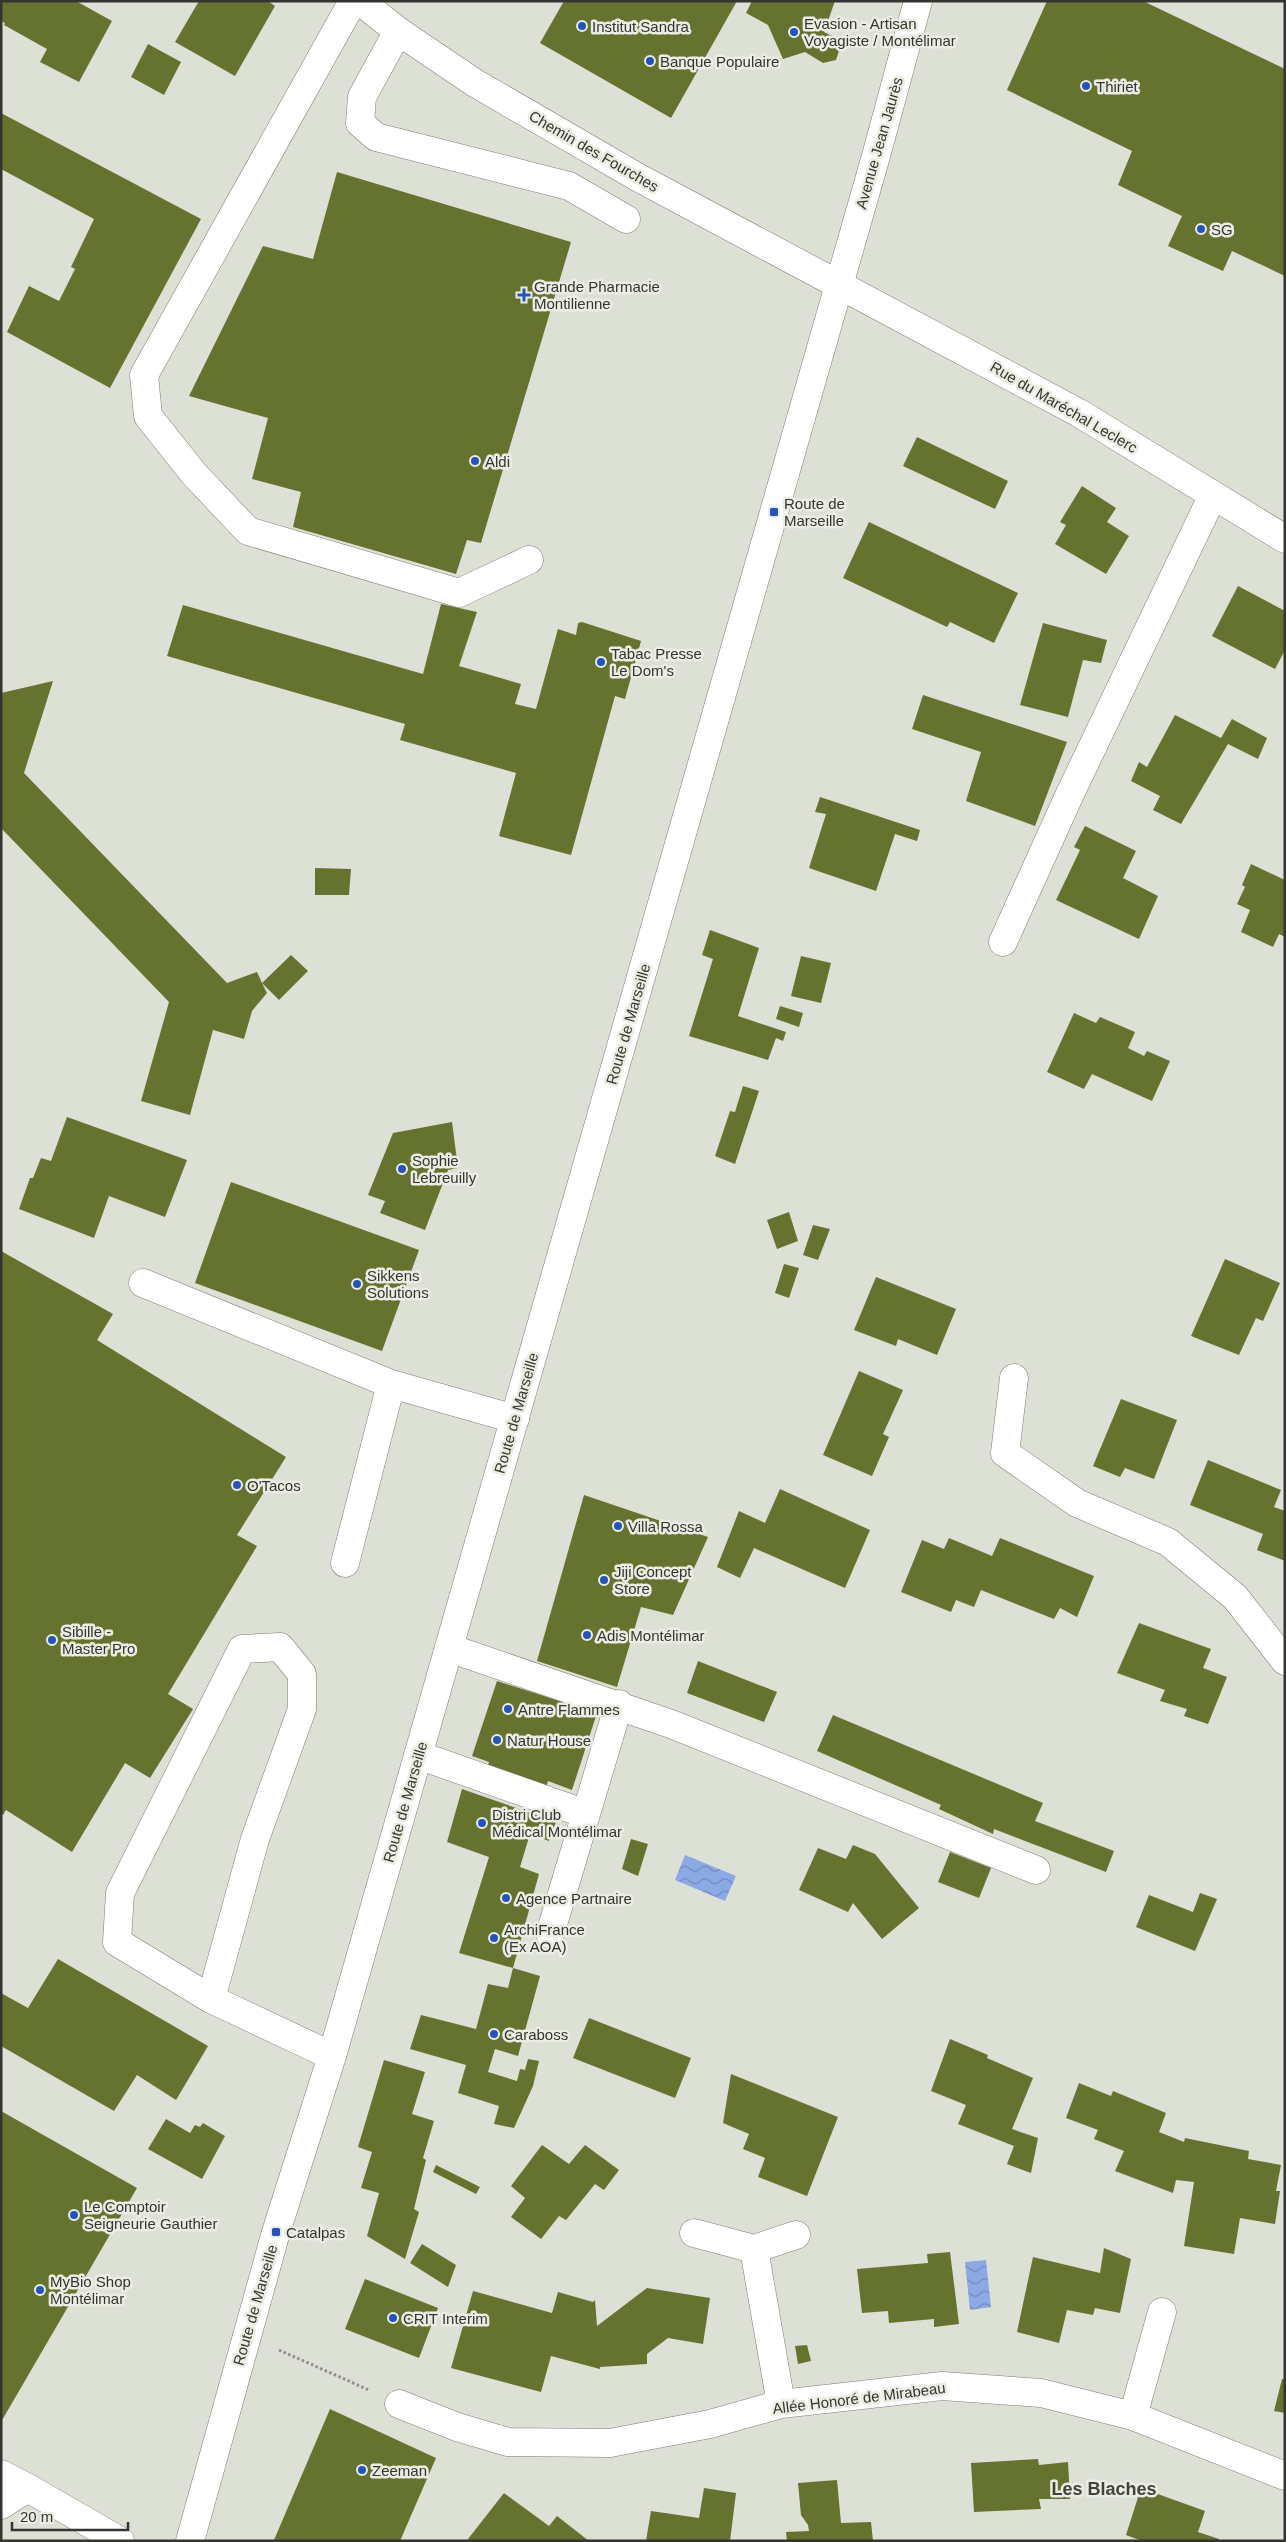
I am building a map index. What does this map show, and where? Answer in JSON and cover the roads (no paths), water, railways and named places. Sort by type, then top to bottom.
[{"type":"main road","points":[[353,1],[144,374],[148,416],[194,474],[248,530],[459,593],[529,560]]},
{"type":"main road","name":"Chemin des Fourches","points":[[360,1],[398,31],[474,83],[639,178],[839,284]]},
{"type":"main road","name":"Avenue Jean Jaurès","points":[[839,284],[918,1]]},
{"type":"main road","points":[[398,31],[362,97],[360,124],[376,137],[569,186],[626,219]]},
{"type":"main road","name":"Rue du Maréchal Leclerc","points":[[839,284],[1079,413],[1285,539]]},
{"type":"main road","name":"Route de Marseille","points":[[190,2541],[276,2232],[332,2056],[839,284]]},
{"type":"main road","points":[[1003,942],[1213,495]]},
{"type":"main road","points":[[142,1283],[391,1384],[515,1419]]},
{"type":"main road","points":[[1014,1378],[1005,1453],[1077,1503],[1168,1542],[1236,1597],[1285,1661]]},
{"type":"main road","points":[[345,1563],[391,1384]]},
{"type":"main road","points":[[211,1998],[254,1839],[302,1709],[302,1674],[280,1647],[242,1649],[120,1893],[117,1942],[211,1998],[332,2056]]},
{"type":"main road","points":[[449,1648],[619,1704],[1036,1870]]},
{"type":"main road","points":[[550,1934],[619,1704]]},
{"type":"main road","points":[[418,1756],[586,1814]]},
{"type":"main road","points":[[694,2234],[754,2249],[796,2234]]},
{"type":"main road","points":[[754,2249],[781,2404]]},
{"type":"main road","points":[[1133,2416],[1162,2312]]},
{"type":"main road","name":"Allée Honoré de Mirabeau","points":[[399,2404],[457,2428],[508,2442],[610,2443],[710,2424],[781,2404],[942,2386],[1041,2393],[1133,2416],[1285,2476]]},
{"type":"main road","points":[[1,2474],[120,2541]]},
{"type":"main road","points":[[1,2506],[28,2488]]},
{"type":"water","points":[[685,1855],[736,1876],[725,1901],[675,1880]]},
{"type":"water","points":[[986,2260],[991,2307],[970,2310],[965,2262]]},
{"type":"place","name":"Institut Sandra","points":[[582,26]]},
{"type":"place","name":"Evasion - Artisan Voyagiste / Montélimar","points":[[794,32]]},
{"type":"place","name":"Banque Populaire","points":[[650,61]]},
{"type":"place","name":"Thiriet","points":[[1086,86]]},
{"type":"place","name":"SG","points":[[1201,229]]},
{"type":"place","name":"Grande Pharmacie Montilienne","points":[[524,295]]},
{"type":"place","name":"Aldi","points":[[475,461]]},
{"type":"place","name":"Route de Marseille","points":[[774,512]]},
{"type":"place","name":"Tabac Presse Le Dom's","points":[[601,662]]},
{"type":"place","name":"Sophie Lebreuilly","points":[[402,1169]]},
{"type":"place","name":"Sikkens Solutions","points":[[357,1284]]},
{"type":"place","name":"O'Tacos","points":[[237,1485]]},
{"type":"place","name":"Villa Rossa","points":[[618,1526]]},
{"type":"place","name":"Jiji Concept Store","points":[[604,1580]]},
{"type":"place","name":"Adis Montélimar","points":[[587,1635]]},
{"type":"place","name":"Sibille - Master Pro","points":[[52,1640]]},
{"type":"place","name":"Antre Flammes","points":[[508,1709]]},
{"type":"place","name":"Natur House","points":[[497,1740]]},
{"type":"place","name":"Distri Club Médical Montélimar","points":[[482,1823]]},
{"type":"place","name":"Agence Partnaire","points":[[506,1898]]},
{"type":"place","name":"ArchiFrance (Ex AOA)","points":[[494,1938]]},
{"type":"place","name":"Caraboss","points":[[494,2034]]},
{"type":"place","name":"Le Comptoir Seigneurie Gauthier","points":[[74,2215]]},
{"type":"place","name":"Catalpas","points":[[276,2232]]},
{"type":"place","name":"MyBio Shop Montélimar","points":[[40,2290]]},
{"type":"place","name":"CRIT Interim","points":[[393,2318]]},
{"type":"place","name":"Zeeman","points":[[362,2470]]},
{"type":"district","name":"Les Blaches","points":[[1104,2489]]}]
